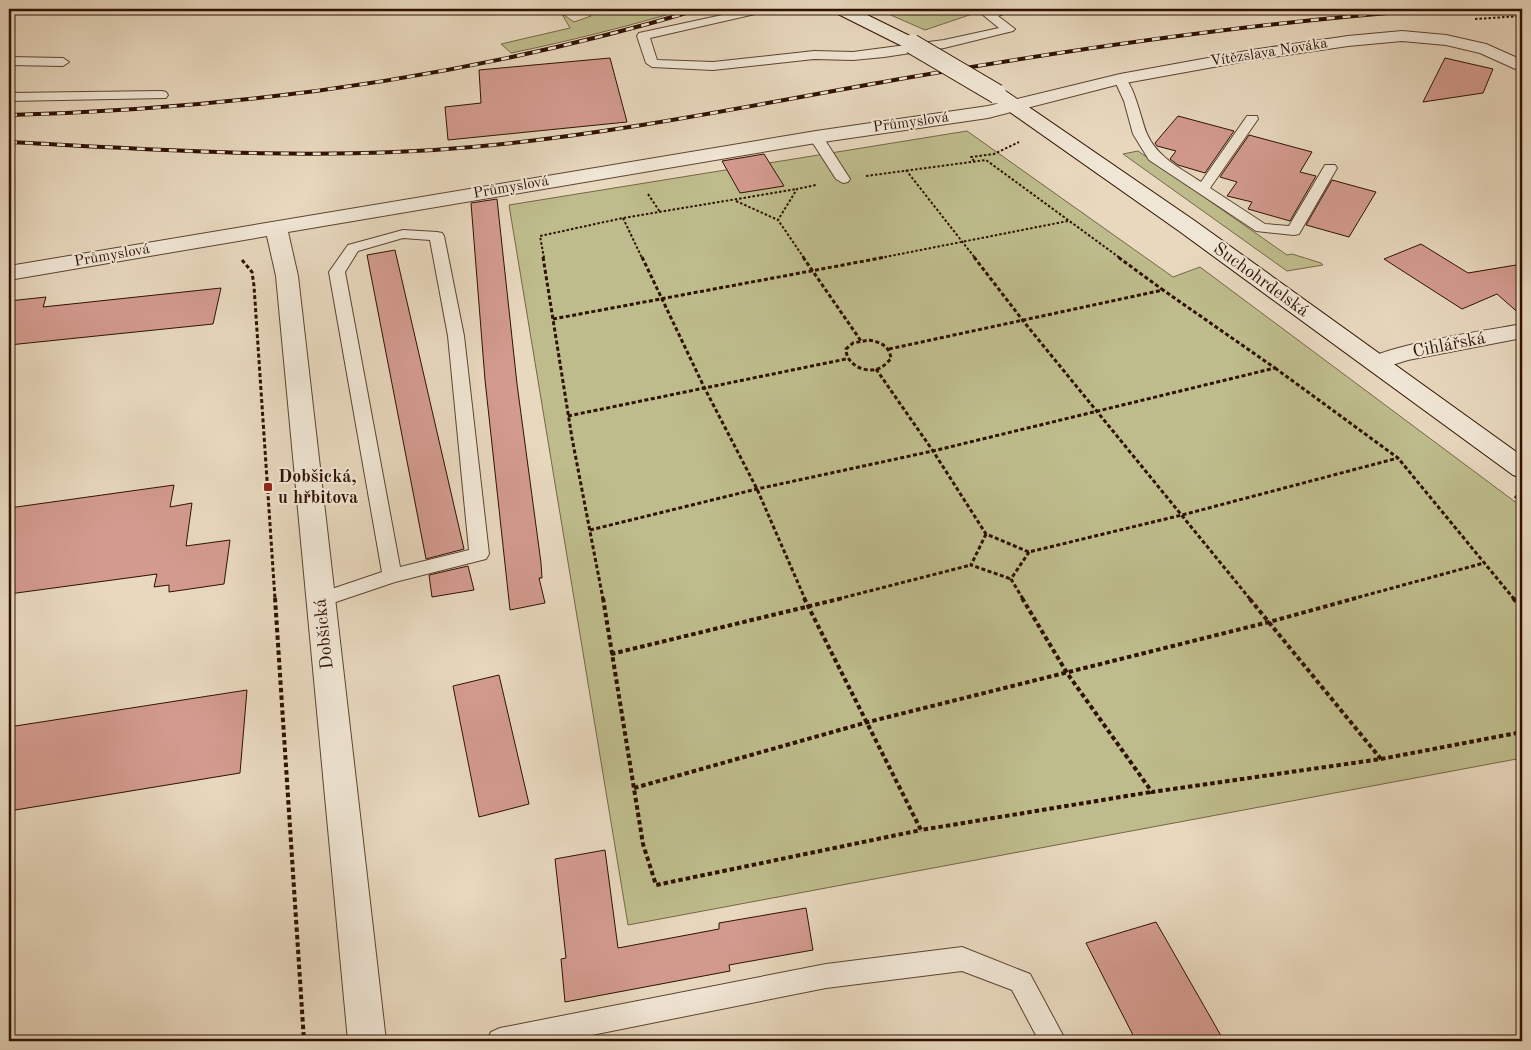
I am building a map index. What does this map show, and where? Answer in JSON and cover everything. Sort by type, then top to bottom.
[{"type":"street","name":"Suchohrdelská","points":[[842,9],[912,44],[1014,105],[1522,469]]},
{"type":"street","name":"Vítězslava Nováka","points":[[1014,105],[1120,79],[1296,48],[1402,36],[1473,45],[1497,53],[1522,67]]},
{"type":"street","name":"Průmyslová","points":[[9,273],[816,137],[988,112],[1014,105]]},
{"type":"street","name":"Dobšická","points":[[276,228],[287,276],[368,1041]]},
{"type":"street","name":"Cihlářská","points":[[1376,363],[1402,354],[1522,331]]},
{"type":"lane","points":[[764,9],[643,36],[652,63],[714,66],[814,55],[853,56],[944,44],[1009,29],[989,15],[1006,9]]},
{"type":"lane","points":[[9,61],[63,62]]},
{"type":"lane","points":[[1120,79],[1130,101],[1140,134],[1154,157],[1261,228],[1294,232],[1330,168]]},
{"type":"lane","points":[[9,97],[162,95]]},
{"type":"lane","points":[[1202,190],[1252,119]]},
{"type":"lane","points":[[816,137],[843,179]]},
{"type":"lane","points":[[321,600],[392,576],[479,554],[456,336],[437,236],[403,234],[353,248],[338,272],[392,576]]},
{"type":"lane","points":[[500,1041],[826,976],[962,959],[1022,982],[1053,1041]]},
{"type":"path","points":[[1522,609],[1398,458],[986,160],[843,179],[735,201],[623,218],[540,236],[568,416],[607,619],[611,654],[643,844],[656,885],[920,830],[1152,792],[1381,759],[1522,732]]},
{"type":"path","points":[[906,170],[1024,322],[1381,759]]},
{"type":"path","points":[[778,220],[797,189]]},
{"type":"path","points":[[648,194],[660,212]]},
{"type":"path","points":[[735,201],[778,220],[815,271],[861,341]]},
{"type":"path","points":[[623,218],[704,387],[757,489],[808,607],[868,722],[920,830]]},
{"type":"path","points":[[553,319],[815,271],[1069,221]]},
{"type":"path","points":[[238,256],[252,272],[254,286],[304,1041]]},
{"type":"path","points":[[889,349],[891,359],[888,363],[876,369],[858,368],[846,358],[845,353],[848,348],[861,341],[877,342],[889,349],[1024,322],[1164,290]]},
{"type":"path","points":[[568,416],[846,358]]},
{"type":"path","points":[[590,530],[757,489],[933,451],[1274,368]]},
{"type":"path","points":[[876,369],[933,451],[986,534],[1029,552],[1182,515],[1398,458]]},
{"type":"path","points":[[971,565],[986,534]]},
{"type":"path","points":[[1011,579],[1029,552]]},
{"type":"path","points":[[634,788],[868,722],[1269,622],[1484,562]]},
{"type":"path","points":[[611,654],[808,607],[971,565],[1011,579],[1067,673],[1152,792]]},
{"type":"shaded area","points":[[559,9],[563,9],[564,15],[574,22],[591,16],[583,11],[583,9],[596,9],[607,14],[619,9],[687,9],[599,33],[511,53],[501,44],[570,28]]},
{"type":"shaded area","points":[[877,9],[987,9],[925,30]]},
{"type":"shaded area","points":[[967,131],[1173,277],[1200,267],[1522,507],[1522,758],[628,925],[509,205]]},
{"type":"shaded area","points":[[1138,151],[1287,255],[1292,254],[1323,265],[1287,271],[1123,154]]},
{"type":"building","points":[[610,58],[627,122],[448,140],[445,107],[481,103],[479,70]]},
{"type":"building","points":[[1445,58],[1493,69],[1483,93],[1423,102]]},
{"type":"building","points":[[1178,116],[1234,131],[1205,173],[1178,165],[1170,159],[1176,151],[1157,146],[1155,143]]},
{"type":"building","points":[[1249,135],[1312,152],[1300,172],[1316,176],[1290,221],[1248,209],[1252,202],[1227,196],[1237,182],[1220,177]]},
{"type":"building","points":[[764,154],[784,186],[740,193],[722,161]]},
{"type":"building","points":[[1332,180],[1376,192],[1349,237],[1306,225]]},
{"type":"building","points":[[497,199],[517,384],[541,563],[542,578],[539,578],[545,603],[510,610],[485,380],[471,203]]},
{"type":"building","points":[[1421,244],[1468,273],[1522,264],[1522,316],[1497,294],[1462,309],[1384,259]]},
{"type":"building","points":[[395,250],[464,549],[426,559],[367,255]]},
{"type":"building","points":[[221,288],[213,324],[9,345],[9,301],[46,297],[43,307]]},
{"type":"building","points":[[174,485],[170,507],[192,503],[186,546],[230,540],[224,584],[169,592],[169,585],[154,587],[157,574],[9,594],[9,508]]},
{"type":"building","points":[[468,566],[474,590],[432,597],[429,575]]},
{"type":"building","points":[[499,675],[529,804],[479,817],[453,686]]},
{"type":"building","points":[[247,690],[240,773],[9,811],[9,727]]},
{"type":"building","points":[[605,850],[618,948],[719,929],[719,923],[806,908],[813,950],[729,965],[730,971],[565,1002],[561,959],[566,958],[555,859]]},
{"type":"building","points":[[1156,922],[1224,1041],[1136,1041],[1086,943]]},
{"type":"railway","points":[[9,115],[184,105],[358,85],[530,53],[616,33],[700,9]]},
{"type":"railway","points":[[9,142],[183,151],[298,154],[414,151],[472,147],[633,126],[900,79],[1168,37],[1370,14],[1438,9]]},
{"type":"place","name":"Dobšická, u hřbitova","points":[[268,487]]}]
